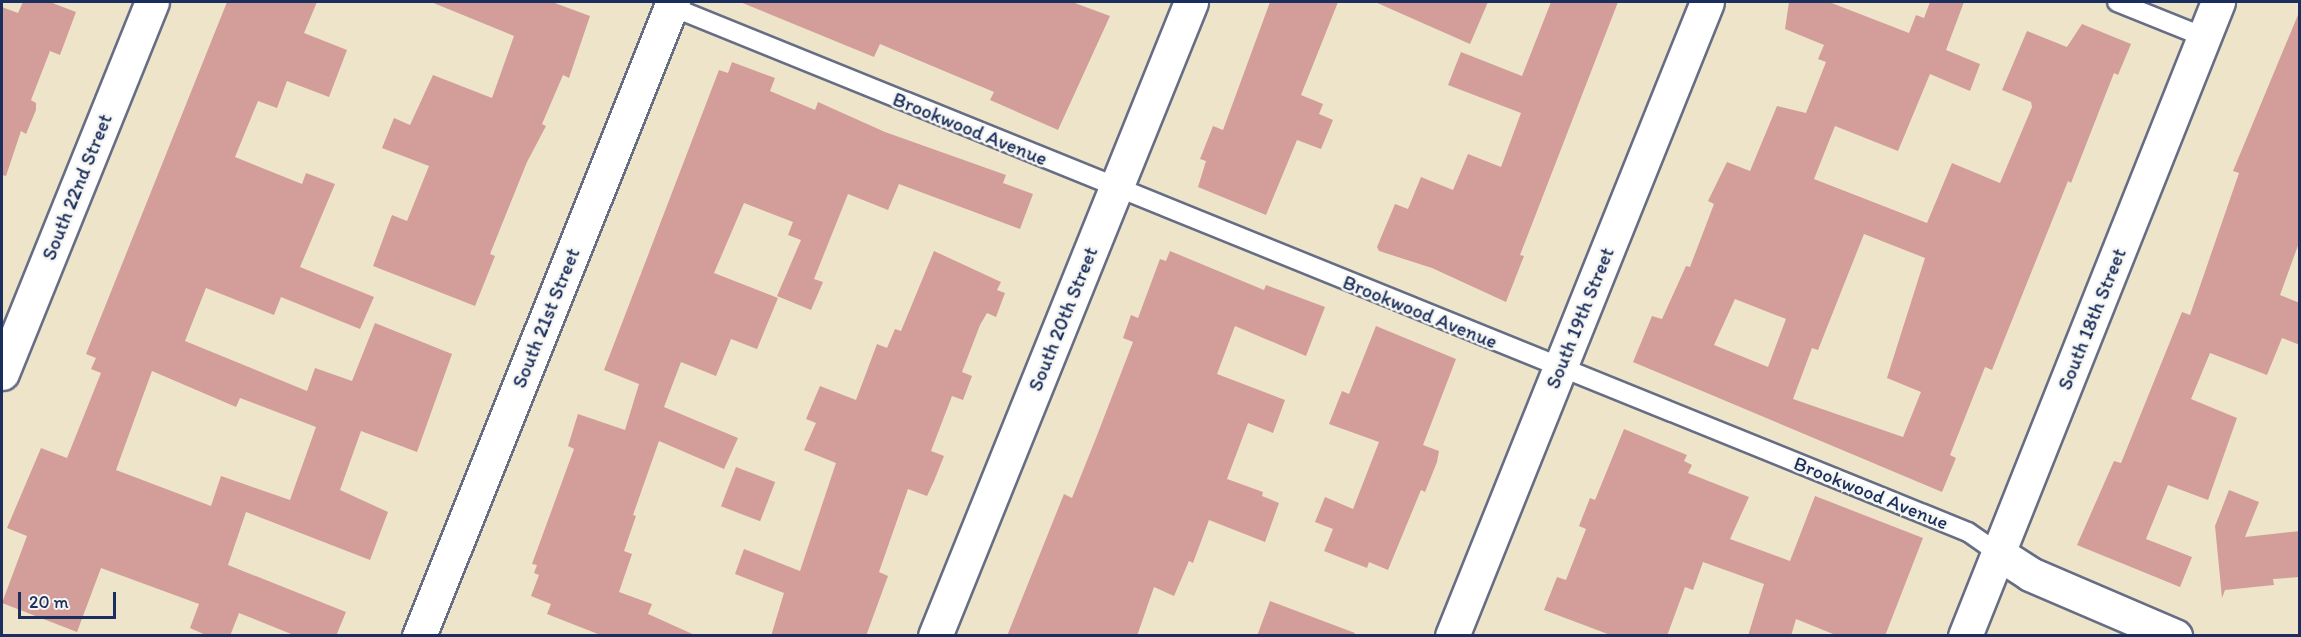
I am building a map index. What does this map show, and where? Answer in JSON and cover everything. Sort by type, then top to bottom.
[{"type":"street","name":"South 22nd Street","points":[[2,373],[152,2]]},
{"type":"street","name":"South 20th Street","points":[[935,636],[1191,2]]},
{"type":"street","name":"South 19th Street","points":[[1452,636],[1707,2]]},
{"type":"street","name":"South 18th Street","points":[[1965,636],[2218,2]]},
{"type":"street","name":"South 21st Street","points":[[420,636],[668,3]]},
{"type":"street","name":"Brookwood Avenue","points":[[1998,553],[2030,574],[2175,636]]},
{"type":"lane","points":[[2117,2],[2204,37]]},
{"type":"lane","name":"Brookwood Avenue","points":[[668,3],[1116,189],[1968,532],[1998,553]]},
{"type":"building","points":[[23,2],[50,2],[76,12],[60,55],[50,51],[31,100],[36,103],[36,110],[26,134],[21,131],[6,176],[2,175],[2,7],[18,13]]},
{"type":"building","points":[[227,2],[317,2],[304,33],[347,50],[329,97],[287,81],[277,108],[258,101],[235,157],[302,184],[306,173],[335,184],[300,267],[374,297],[360,329],[281,297],[274,315],[206,288],[185,341],[307,391],[315,368],[352,381],[375,323],[452,354],[417,452],[361,431],[340,490],[388,512],[370,560],[246,512],[228,565],[346,612],[336,636],[296,636],[239,613],[230,636],[208,636],[190,628],[199,604],[101,568],[77,632],[2,603],[27,536],[7,528],[41,448],[67,458],[101,373],[91,369],[96,358],[86,354]],"holes":[[[152,371],[236,407],[240,398],[316,427],[290,500],[221,476],[211,506],[116,470]]]},
{"type":"building","points":[[431,2],[552,2],[590,16],[569,78],[563,75],[542,124],[546,126],[527,162],[490,254],[495,256],[475,306],[373,266],[392,215],[407,221],[429,166],[382,148],[394,118],[410,125],[433,75],[492,98],[514,36]]},
{"type":"building","points":[[740,2],[1072,2],[1110,16],[1058,130],[990,100],[994,92],[880,44],[874,57]]},
{"type":"building","points":[[1270,2],[1338,2],[1301,95],[1323,104],[1319,114],[1333,120],[1321,149],[1297,140],[1266,215],[1198,187],[1206,161],[1200,159],[1213,126],[1223,130]]},
{"type":"building","points":[[1375,2],[1488,2],[1470,44]]},
{"type":"building","points":[[1551,2],[1618,2],[1520,255],[1524,256],[1506,302],[1432,268],[1379,251],[1377,247],[1395,204],[1408,209],[1421,177],[1453,190],[1468,154],[1501,167],[1521,113],[1448,85],[1461,52],[1522,76]]},
{"type":"building","points":[[1789,2],[1829,2],[1909,33],[1916,15],[1924,18],[1930,2],[1964,2],[1946,50],[1980,64],[1970,91],[1930,74],[1898,151],[1835,126],[1814,179],[1927,223],[1952,163],[2000,183],[2032,107],[2031,102],[2002,90],[2027,31],[2067,47],[2082,24],[2131,44],[2118,75],[2114,73],[2071,183],[2068,181],[1992,370],[1985,367],[1950,455],[1956,458],[1942,492],[1633,362],[1652,316],[1662,319],[1686,266],[1690,267],[1714,204],[1708,201],[1727,162],[1750,171],[1777,106],[1806,113],[1826,62],[1818,59],[1824,45],[1785,29]],"holes":[[[1864,234],[1925,258],[1887,378],[1921,392],[1903,437],[1793,399],[1812,348],[1818,350]],[[1735,299],[1786,319],[1768,367],[1714,345]]]},
{"type":"building","points":[[2300,10],[2300,240],[2280,295],[2300,303],[2300,345],[2282,338],[2267,375],[2210,353],[2191,399],[2237,418],[2208,500],[2168,485],[2146,539],[2192,557],[2180,587],[2077,545],[2114,461],[2121,463],[2182,312],[2190,315],[2239,173],[2233,171]]},
{"type":"building","points":[[732,62],[775,78],[770,91],[815,110],[818,102],[885,132],[1006,175],[1003,183],[1033,194],[1020,229],[899,184],[888,210],[848,194],[814,279],[823,282],[811,310],[777,296],[801,240],[788,235],[793,222],[744,203],[714,273],[778,298],[757,349],[731,339],[716,376],[681,362],[664,407],[738,438],[724,469],[659,441],[633,515],[636,516],[624,551],[632,554],[619,592],[652,604],[648,614],[697,636],[603,636],[547,614],[551,604],[531,596],[539,575],[534,573],[537,565],[532,564],[574,449],[568,446],[578,414],[625,430],[639,384],[604,370],[719,70],[728,73]]},
{"type":"building","points":[[934,251],[1001,282],[997,290],[1005,293],[996,317],[987,313],[980,325],[962,372],[972,376],[963,400],[952,396],[931,451],[944,456],[934,481],[927,496],[908,489],[879,572],[888,576],[866,636],[771,636],[784,593],[735,574],[744,549],[800,571],[836,463],[804,450],[816,423],[806,419],[820,386],[856,400],[877,344],[887,348],[895,329],[901,331]]},
{"type":"building","points":[[1170,251],[1264,290],[1266,285],[1325,307],[1306,356],[1235,326],[1217,374],[1285,400],[1273,433],[1248,423],[1227,479],[1263,492],[1262,496],[1279,503],[1265,542],[1209,520],[1193,563],[1189,561],[1174,596],[1154,587],[1137,636],[1007,636],[1064,494],[1072,498],[1096,438],[1133,342],[1123,338],[1131,315],[1138,318],[1160,259],[1166,261]]},
{"type":"building","points":[[1376,326],[1456,359],[1423,445],[1439,451],[1437,462],[1425,492],[1421,490],[1388,570],[1369,562],[1367,568],[1324,551],[1333,529],[1315,522],[1325,497],[1353,509],[1379,442],[1329,424],[1342,391],[1349,394]]},
{"type":"building","points":[[1624,429],[1687,455],[1684,461],[1692,465],[1688,473],[1749,497],[1730,539],[1790,561],[1815,496],[1923,538],[1885,636],[1838,636],[1796,619],[1791,636],[1748,636],[1764,584],[1703,562],[1693,590],[1685,587],[1667,636],[1613,636],[1544,610],[1557,577],[1566,580],[1586,529],[1579,526],[1590,498],[1595,500]]},
{"type":"building","points":[[736,467],[775,482],[760,521],[721,506]]},
{"type":"building","points":[[2229,490],[2259,502],[2245,537],[2300,531],[2300,577],[2273,579],[2274,585],[2225,590],[2222,598],[2215,526]]},
{"type":"building","points":[[1270,601],[1355,633],[1354,636],[1257,636]]}]
